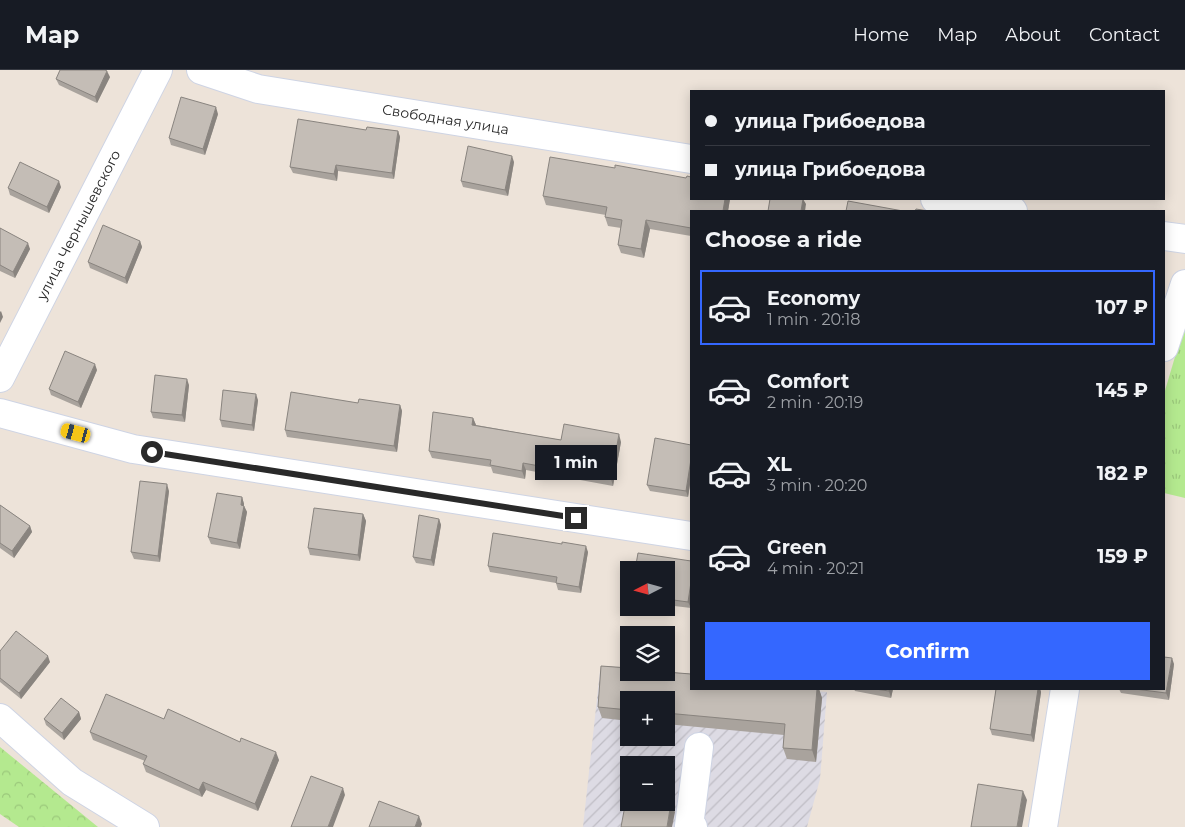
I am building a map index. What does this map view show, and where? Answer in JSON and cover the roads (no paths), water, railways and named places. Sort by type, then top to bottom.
[{"type":"street","name":"улица Чернышевского","points":[[0,378],[158,70]]},
{"type":"street","name":"Свободная улица","points":[[202,70],[258,89],[690,159]]},
{"type":"street","points":[[941,200],[1006,210]]},
{"type":"street","points":[[1165,236],[1185,239]]},
{"type":"street","points":[[1165,344],[1185,284]]},
{"type":"street","points":[[0,413],[133,448],[690,536]]},
{"type":"street","points":[[1043,827],[1066,690]]},
{"type":"street","points":[[0,718],[72,782],[145,827]]},
{"type":"street","points":[[693,827],[689,826],[699,747]]}]
